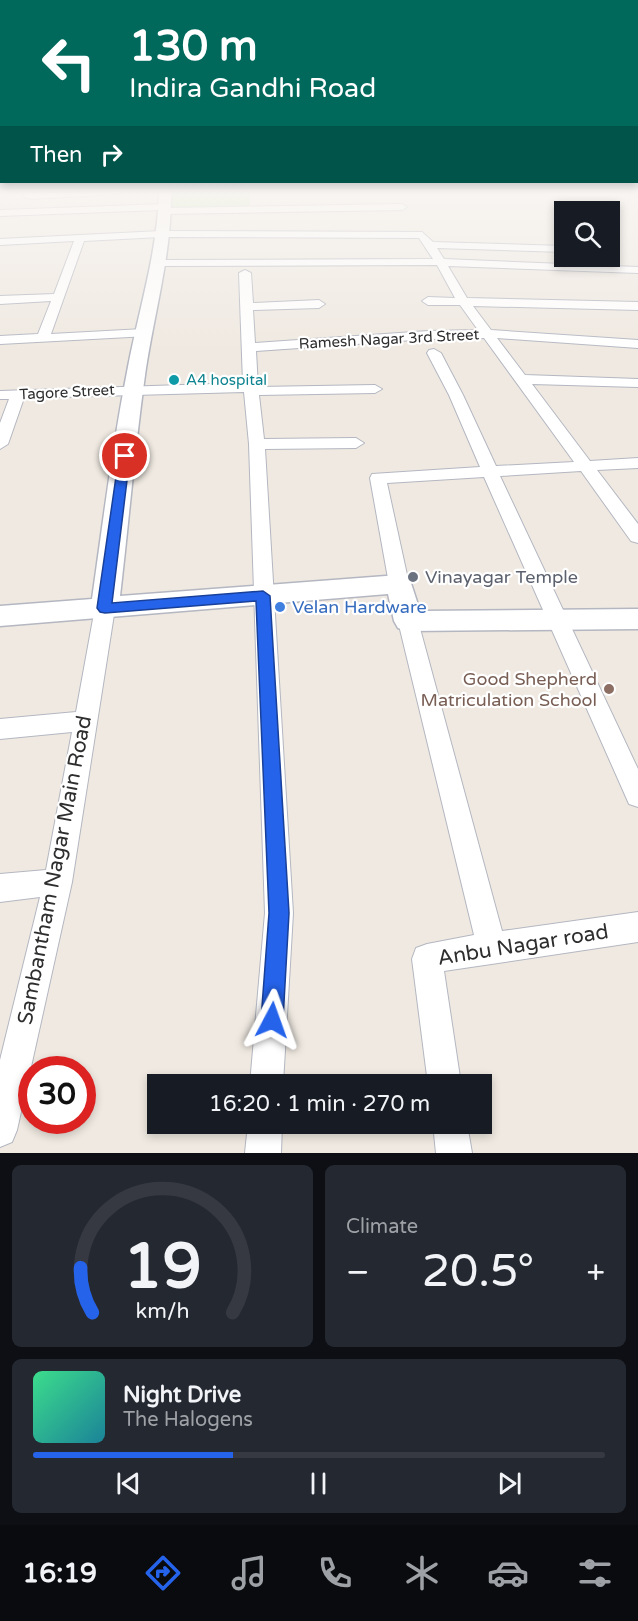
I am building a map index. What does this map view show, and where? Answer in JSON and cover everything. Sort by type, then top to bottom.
[{"type":"street","points":[[43,338],[77,245]]},
{"type":"street","points":[[105,608],[133,390],[160,245]]},
{"type":"street","points":[[430,245],[464,301],[638,537]]},
{"type":"street","points":[[452,245],[554,249]]},
{"type":"street","points":[[158,263],[439,262],[638,270]]},
{"type":"street","points":[[245,273],[245,307],[257,444],[279,913],[268,1074]]},
{"type":"street","points":[[0,300],[58,297]]},
{"type":"street","points":[[428,301],[638,306]]},
{"type":"street","points":[[245,307],[319,304]]},
{"type":"street","points":[[0,340],[143,333]]},
{"type":"street","name":"Ramesh Nagar 3rd Street","points":[[249,346],[428,335],[489,334],[638,344]]},
{"type":"street","points":[[434,353],[456,395],[488,471],[638,796]]},
{"type":"street","points":[[520,379],[638,383]]},
{"type":"street","name":"Tagore Street","points":[[0,395],[133,390],[375,389]]},
{"type":"street","points":[[0,444],[18,395]]},
{"type":"street","points":[[257,444],[356,443]]},
{"type":"street","points":[[492,947],[399,584],[378,478],[638,463]]},
{"type":"street","points":[[0,616],[399,584]]},
{"type":"street","name":"Sambantham Nagar Main Road","points":[[0,1130],[58,882],[105,608]]},
{"type":"street","points":[[408,621],[638,619]]},
{"type":"street","points":[[0,729],[86,721]]},
{"type":"street","points":[[0,888],[58,882]]},
{"type":"street","name":"Anbu Nagar road","points":[[444,1074],[427,959],[492,947],[638,927]]},
{"type":"street","points":[[262,1153],[264,1134]]},
{"type":"street","points":[[451,1134],[454,1153]]},
{"type":"place","name":"A4 hospital","points":[[174,380]]},
{"type":"place","name":"Vinayagar Temple","points":[[413,577]]},
{"type":"place","name":"Velan Hardware","points":[[280,607]]},
{"type":"place","name":"Good Shepherd Matriculation School","points":[[609,689]]},
{"type":"route","points":[[125,456],[105,608],[263,596],[279,913],[272,1020]]}]
